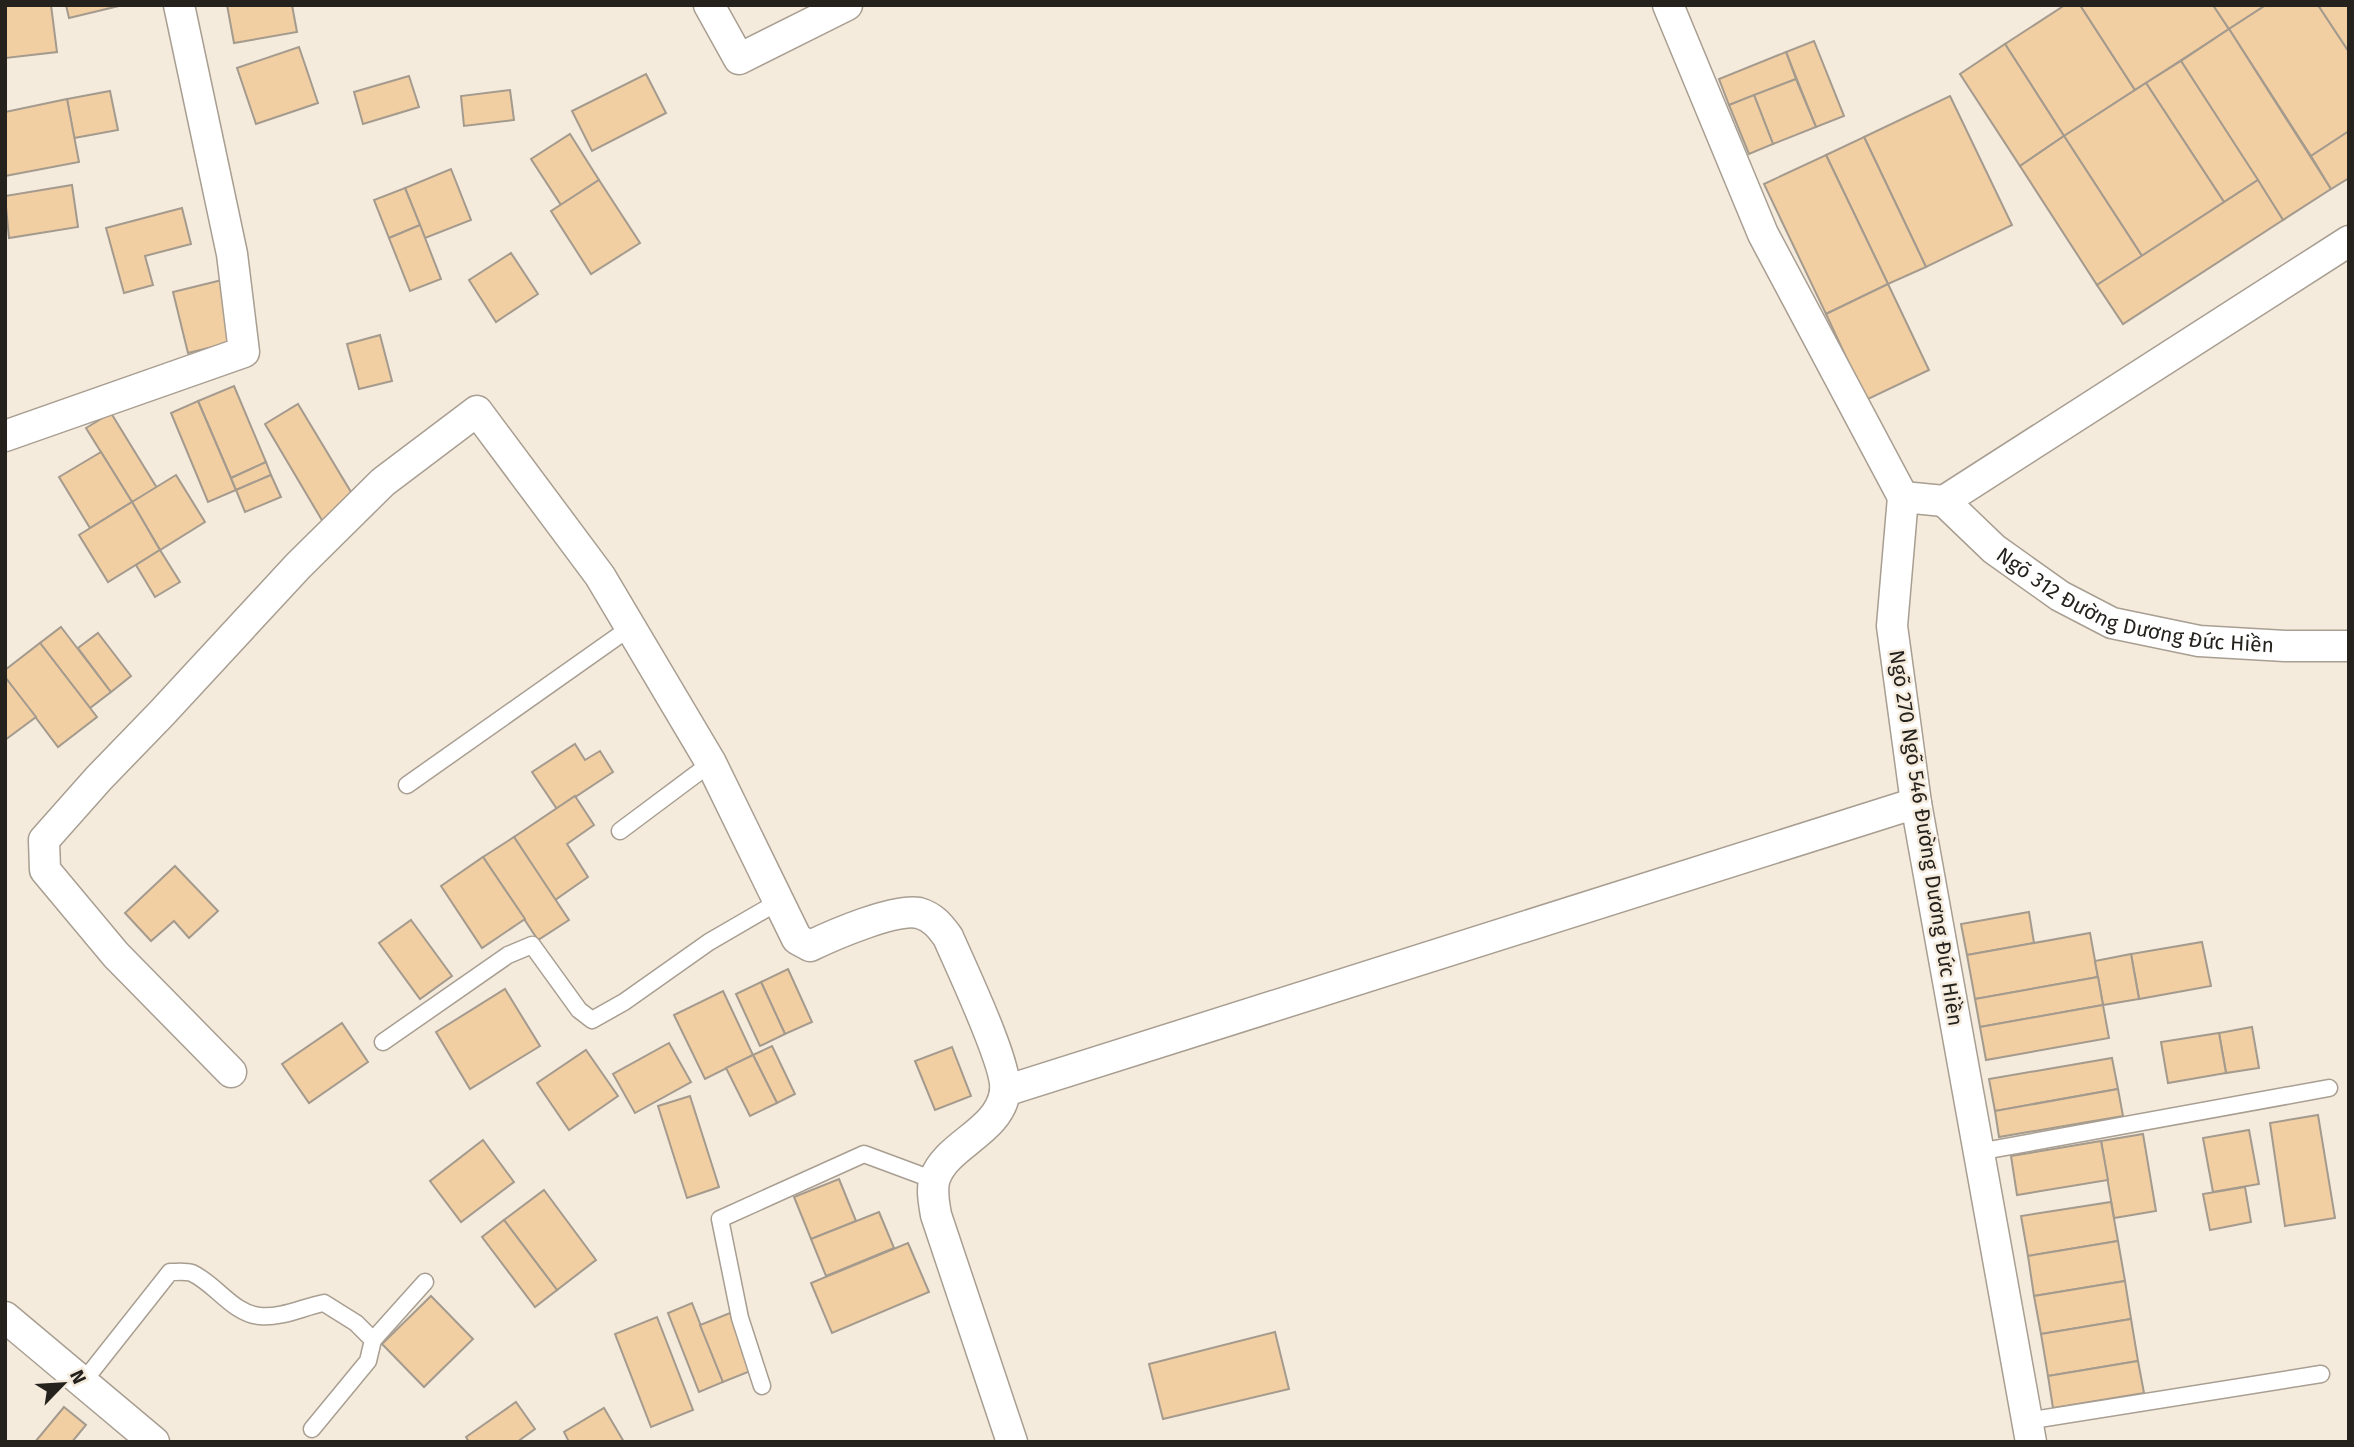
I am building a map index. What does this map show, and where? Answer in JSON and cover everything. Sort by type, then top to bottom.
[{"type":"street","points":[[5,436],[244,352],[232,254],[180,5]]},
{"type":"street","points":[[709,5],[739,59],[847,5]]},
{"type":"street","points":[[1668,5],[1763,234],[1903,497],[1944,501],[2349,241]]},
{"type":"street","points":[[232,1072],[116,955],[45,870],[44,840],[298,566],[383,482],[477,411],[600,576],[631,627],[711,763],[797,939],[810,946],[878,919],[918,913],[935,920],[948,937],[997,1054],[1005,1091],[999,1107],[986,1126],[947,1159],[934,1180],[936,1215],[1012,1442]]},
{"type":"street","name":"Ngõ 270 Ngõ 546 Đường Dương Đức Hiền","points":[[1903,497],[1892,626],[1916,803],[2029,1431]]},
{"type":"street","name":"Ngõ 312 Đường Dương Đức Hiền","points":[[1944,501],[1994,549],[2060,596],[2112,623],[2199,641],[2285,646],[2349,646]]},
{"type":"street","points":[[1005,1091],[1916,803]]},
{"type":"street","points":[[5,1317],[154,1442]]},
{"type":"lane","points":[[407,785],[631,627]]},
{"type":"lane","points":[[620,831],[711,763]]},
{"type":"lane","points":[[383,1042],[508,955],[532,945],[579,1010],[592,1020],[624,1002],[709,942],[778,902]]},
{"type":"lane","points":[[1978,1152],[2329,1088]]},
{"type":"lane","points":[[762,1386],[740,1318],[719,1219],[864,1154],[934,1180]]},
{"type":"lane","points":[[83,1382],[170,1272],[190,1272],[236,1307],[258,1316],[281,1315],[324,1303],[356,1323],[373,1340]]},
{"type":"lane","points":[[312,1429],[368,1361],[373,1340],[425,1282]]},
{"type":"lane","points":[[2029,1431],[2321,1374]]},
{"type":"building","points":[[5,5],[51,5],[57,52],[6,58]]},
{"type":"building","points":[[66,5],[123,5],[69,18]]},
{"type":"building","points":[[227,5],[292,5],[297,32],[234,43]]},
{"type":"building","points":[[2065,5],[2080,5],[2135,90],[2064,136],[2005,44]]},
{"type":"building","points":[[2080,5],[2213,5],[2229,29],[2135,90]]},
{"type":"building","points":[[2213,5],[2266,5],[2229,29]]},
{"type":"building","points":[[2266,5],[2318,5],[2349,52],[2349,131],[2311,156],[2229,29]]},
{"type":"building","points":[[2318,5],[2349,5],[2349,52]]},
{"type":"building","points":[[2229,29],[2331,189],[2283,220],[2181,61]]},
{"type":"building","points":[[1814,41],[1844,116],[1816,127],[1786,52]]},
{"type":"building","points":[[2005,44],[2064,136],[2020,166],[1960,74]]},
{"type":"building","points":[[299,47],[318,103],[256,124],[237,68]]},
{"type":"building","points":[[1786,52],[1796,79],[1729,105],[1719,79]]},
{"type":"building","points":[[2181,61],[2258,180],[2224,202],[2146,83]]},
{"type":"building","points":[[646,74],[666,113],[592,151],[572,111]]},
{"type":"building","points":[[409,76],[419,107],[363,124],[354,92]]},
{"type":"building","points":[[1796,79],[1816,127],[1773,144],[1754,95]]},
{"type":"building","points":[[2146,83],[2224,202],[2142,256],[2064,136]]},
{"type":"building","points":[[510,90],[514,120],[464,126],[461,96]]},
{"type":"building","points":[[110,91],[118,130],[74,138],[67,99]]},
{"type":"building","points":[[1754,95],[1773,144],[1749,154],[1729,105]]},
{"type":"building","points":[[1950,96],[2012,225],[1926,267],[1864,137]]},
{"type":"building","points":[[67,99],[79,162],[5,176],[5,112]]},
{"type":"building","points":[[2349,131],[2349,178],[2331,189],[2311,156]]},
{"type":"building","points":[[570,134],[599,180],[561,205],[531,159]]},
{"type":"building","points":[[2064,136],[2142,256],[2097,285],[2020,166]]},
{"type":"building","points":[[1864,137],[1926,267],[1888,284],[1826,155]]},
{"type":"building","points":[[1826,155],[1888,284],[1826,314],[1764,184]]},
{"type":"building","points":[[451,169],[471,220],[425,238],[405,188]]},
{"type":"building","points":[[599,180],[640,243],[591,274],[551,211]]},
{"type":"building","points":[[2258,180],[2283,220],[2123,324],[2097,285]]},
{"type":"building","points":[[72,185],[78,227],[9,238],[5,196]]},
{"type":"building","points":[[405,188],[420,225],[389,238],[374,200]]},
{"type":"building","points":[[182,208],[191,244],[145,256],[153,285],[124,293],[106,228]]},
{"type":"building","points":[[420,225],[441,279],[410,291],[389,238]]},
{"type":"building","points":[[511,253],[538,294],[496,322],[469,280]]},
{"type":"building","points":[[222,280],[237,341],[188,353],[173,292]]},
{"type":"building","points":[[1888,284],[1929,370],[1866,400],[1826,314]]},
{"type":"building","points":[[380,335],[392,381],[359,389],[347,344]]},
{"type":"building","points":[[234,386],[266,462],[231,478],[198,401]]},
{"type":"building","points":[[198,401],[236,490],[208,502],[171,413]]},
{"type":"building","points":[[298,404],[357,502],[323,522],[265,424]]},
{"type":"building","points":[[111,413],[157,488],[132,502],[86,428]]},
{"type":"building","points":[[101,452],[132,502],[90,528],[59,477]]},
{"type":"building","points":[[266,462],[271,475],[236,490],[231,478]]},
{"type":"building","points":[[176,475],[205,522],[160,550],[132,502]]},
{"type":"building","points":[[271,475],[281,497],[245,512],[236,490]]},
{"type":"building","points":[[132,502],[160,550],[108,582],[79,535]]},
{"type":"building","points":[[160,550],[180,582],[155,597],[136,565]]},
{"type":"building","points":[[61,627],[111,692],[90,708],[40,643]]},
{"type":"building","points":[[98,633],[131,676],[111,692],[78,648]]},
{"type":"building","points":[[40,643],[97,717],[58,747],[5,677],[5,670]]},
{"type":"building","points":[[5,677],[36,717],[5,740]]},
{"type":"building","points":[[575,744],[585,760],[600,751],[613,772],[557,809],[532,772]]},
{"type":"building","points":[[575,796],[594,825],[567,844],[588,877],[555,900],[514,837]]},
{"type":"building","points":[[514,837],[569,920],[538,940],[483,857]]},
{"type":"building","points":[[483,857],[525,919],[482,948],[441,886]]},
{"type":"building","points":[[175,866],[218,911],[189,938],[174,921],[151,941],[125,913]]},
{"type":"building","points":[[2029,912],[2034,943],[1967,955],[1961,924]]},
{"type":"building","points":[[411,920],[452,976],[420,999],[379,943]]},
{"type":"building","points":[[2090,933],[2098,977],[1975,999],[1967,955]]},
{"type":"building","points":[[2202,942],[2211,986],[2139,999],[2131,954]]},
{"type":"building","points":[[2131,954],[2139,999],[2103,1005],[2095,961]]},
{"type":"building","points":[[788,969],[812,1022],[785,1034],[761,982]]},
{"type":"building","points":[[2098,977],[2103,1005],[1980,1027],[1975,999]]},
{"type":"building","points":[[761,982],[785,1034],[760,1046],[736,994]]},
{"type":"building","points":[[505,989],[540,1046],[470,1089],[436,1032]]},
{"type":"building","points":[[723,991],[753,1055],[705,1079],[674,1015]]},
{"type":"building","points":[[2103,1005],[2109,1038],[1986,1060],[1980,1027]]},
{"type":"building","points":[[342,1023],[368,1062],[309,1103],[282,1064]]},
{"type":"building","points":[[2252,1027],[2259,1068],[2226,1073],[2219,1033]]},
{"type":"building","points":[[2219,1033],[2226,1073],[2168,1083],[2161,1042]]},
{"type":"building","points":[[669,1043],[691,1082],[635,1113],[613,1074]]},
{"type":"building","points":[[772,1046],[795,1094],[777,1103],[753,1055]]},
{"type":"building","points":[[952,1047],[971,1096],[935,1110],[915,1061]]},
{"type":"building","points":[[586,1050],[618,1096],[569,1130],[537,1083]]},
{"type":"building","points":[[753,1055],[777,1103],[750,1116],[726,1068]]},
{"type":"building","points":[[2112,1058],[2118,1089],[1995,1111],[1989,1079]]},
{"type":"building","points":[[2118,1089],[2123,1116],[1999,1137],[1995,1111]]},
{"type":"building","points":[[690,1096],[719,1187],[687,1198],[658,1106]]},
{"type":"building","points":[[2318,1115],[2335,1218],[2285,1226],[2270,1123]]},
{"type":"building","points":[[2249,1130],[2259,1184],[2213,1192],[2203,1138]]},
{"type":"building","points":[[2143,1134],[2156,1211],[2114,1218],[2101,1141]]},
{"type":"building","points":[[483,1140],[514,1182],[461,1222],[430,1181]]},
{"type":"building","points":[[2101,1141],[2108,1180],[2017,1195],[2011,1156]]},
{"type":"building","points":[[839,1179],[856,1221],[811,1239],[794,1197]]},
{"type":"building","points":[[2245,1187],[2251,1222],[2210,1230],[2203,1194]]},
{"type":"building","points":[[544,1190],[596,1260],[557,1290],[504,1220]]},
{"type":"building","points":[[2111,1202],[2118,1241],[2028,1256],[2021,1216]]},
{"type":"building","points":[[879,1212],[894,1248],[826,1276],[811,1239]]},
{"type":"building","points":[[504,1220],[557,1290],[535,1307],[482,1237]]},
{"type":"building","points":[[2118,1241],[2125,1281],[2034,1296],[2028,1256]]},
{"type":"building","points":[[908,1243],[929,1292],[832,1333],[811,1283]]},
{"type":"building","points":[[2125,1281],[2131,1319],[2041,1334],[2034,1296]]},
{"type":"building","points":[[431,1296],[473,1339],[424,1387],[382,1344]]},
{"type":"building","points":[[692,1303],[723,1382],[699,1392],[668,1313]]},
{"type":"building","points":[[730,1313],[753,1370],[723,1382],[700,1325]]},
{"type":"building","points":[[657,1317],[693,1410],[651,1427],[615,1334]]},
{"type":"building","points":[[2131,1319],[2138,1361],[2048,1376],[2041,1334]]},
{"type":"building","points":[[1275,1332],[1289,1389],[1163,1419],[1149,1364]]},
{"type":"building","points":[[2138,1361],[2144,1393],[2053,1408],[2048,1376]]},
{"type":"building","points":[[516,1402],[535,1429],[517,1442],[469,1442],[466,1437]]},
{"type":"building","points":[[64,1407],[86,1425],[72,1442],[35,1442]]},
{"type":"building","points":[[604,1408],[624,1442],[569,1442],[564,1432]]}]
